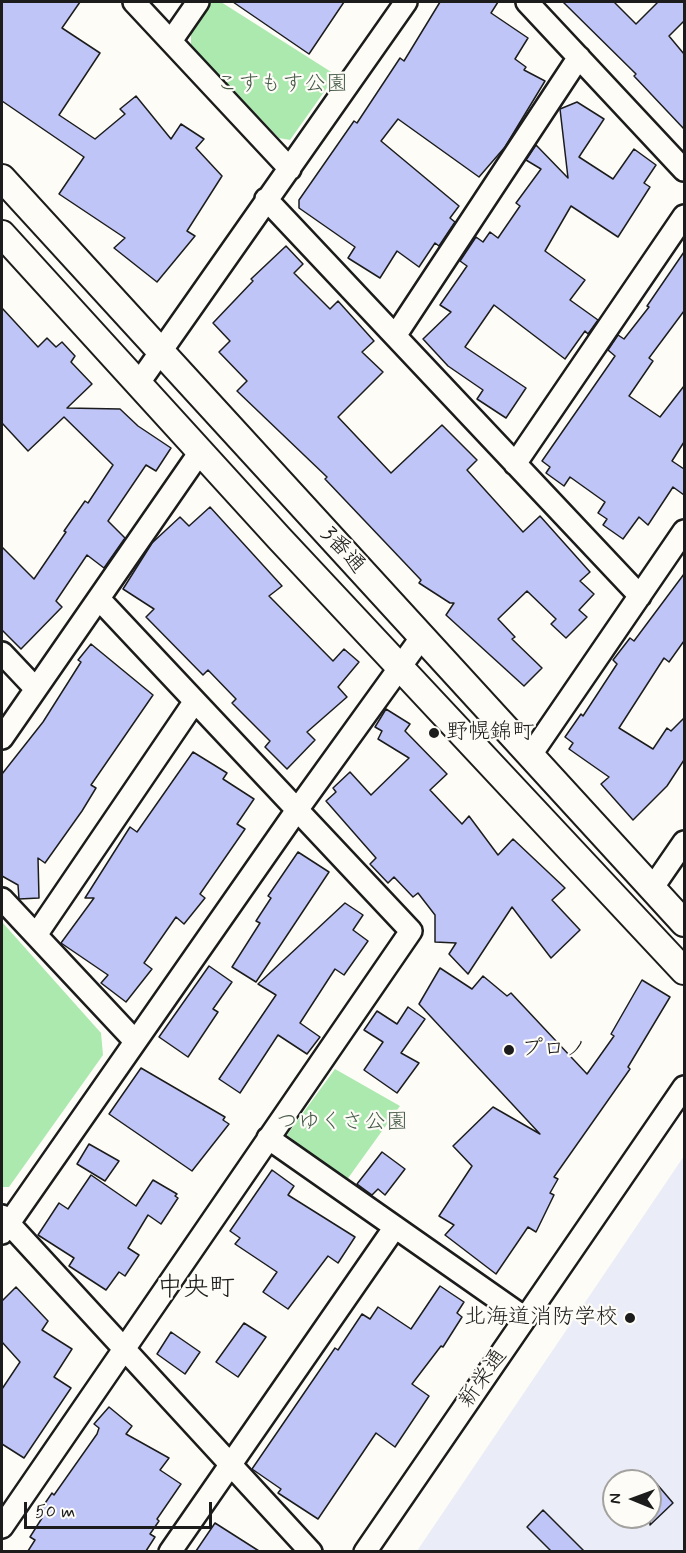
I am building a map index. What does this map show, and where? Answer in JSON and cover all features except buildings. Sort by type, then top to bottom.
[{"type":"street","points":[[134,2],[290,169]]},
{"type":"street","points":[[171,41],[198,2]]},
{"type":"street","points":[[138,384],[406,2]]},
{"type":"street","points":[[527,2],[684,170]]},
{"type":"street","points":[[395,336],[579,57]]},
{"type":"street","name":"3番通","points":[[2,178],[684,923]]},
{"type":"street","points":[[266,199],[640,596]]},
{"type":"street","points":[[515,464],[684,216]]},
{"type":"street","name":"3番通","points":[[2,234],[200,452],[684,971]]},
{"type":"street","points":[[2,738],[200,452]]},
{"type":"street","points":[[530,756],[684,531]]},
{"type":"street","points":[[2,1527],[411,932],[99,598]]},
{"type":"street","points":[[311,1551],[123,1348],[4,1224],[399,666],[422,638]]},
{"type":"street","points":[[2,653],[36,689]]},
{"type":"street","points":[[36,935],[195,701]]},
{"type":"street","points":[[653,887],[684,842]]},
{"type":"street","points":[[2,899],[135,1041]]},
{"type":"street","name":"新栄通","points":[[365,1551],[684,1087]]},
{"type":"street","points":[[268,1138],[525,1318]]},
{"type":"street","points":[[170,1551],[395,1227]]},
{"type":"shaded area","name":"北海道消防学校","points":[[684,1156],[684,1551],[417,1551]]},
{"type":"green space","name":"こすもす公園","points":[[211,2],[221,2],[336,75],[290,140],[279,138],[191,46],[191,31]]},
{"type":"green space","points":[[2,922],[101,1033],[103,1055],[9,1187],[2,1187]]},
{"type":"green space","name":"つゆくさ公園","points":[[335,1069],[400,1106],[346,1181],[287,1135]]},
{"type":"place","name":"野幌錦町","points":[[434,733]]},
{"type":"place","name":"プロノ","points":[[509,1050]]},
{"type":"place","name":"北海道消防学校","points":[[630,1318]]},
{"type":"district","name":"中央町","points":[[196,1290]]}]
